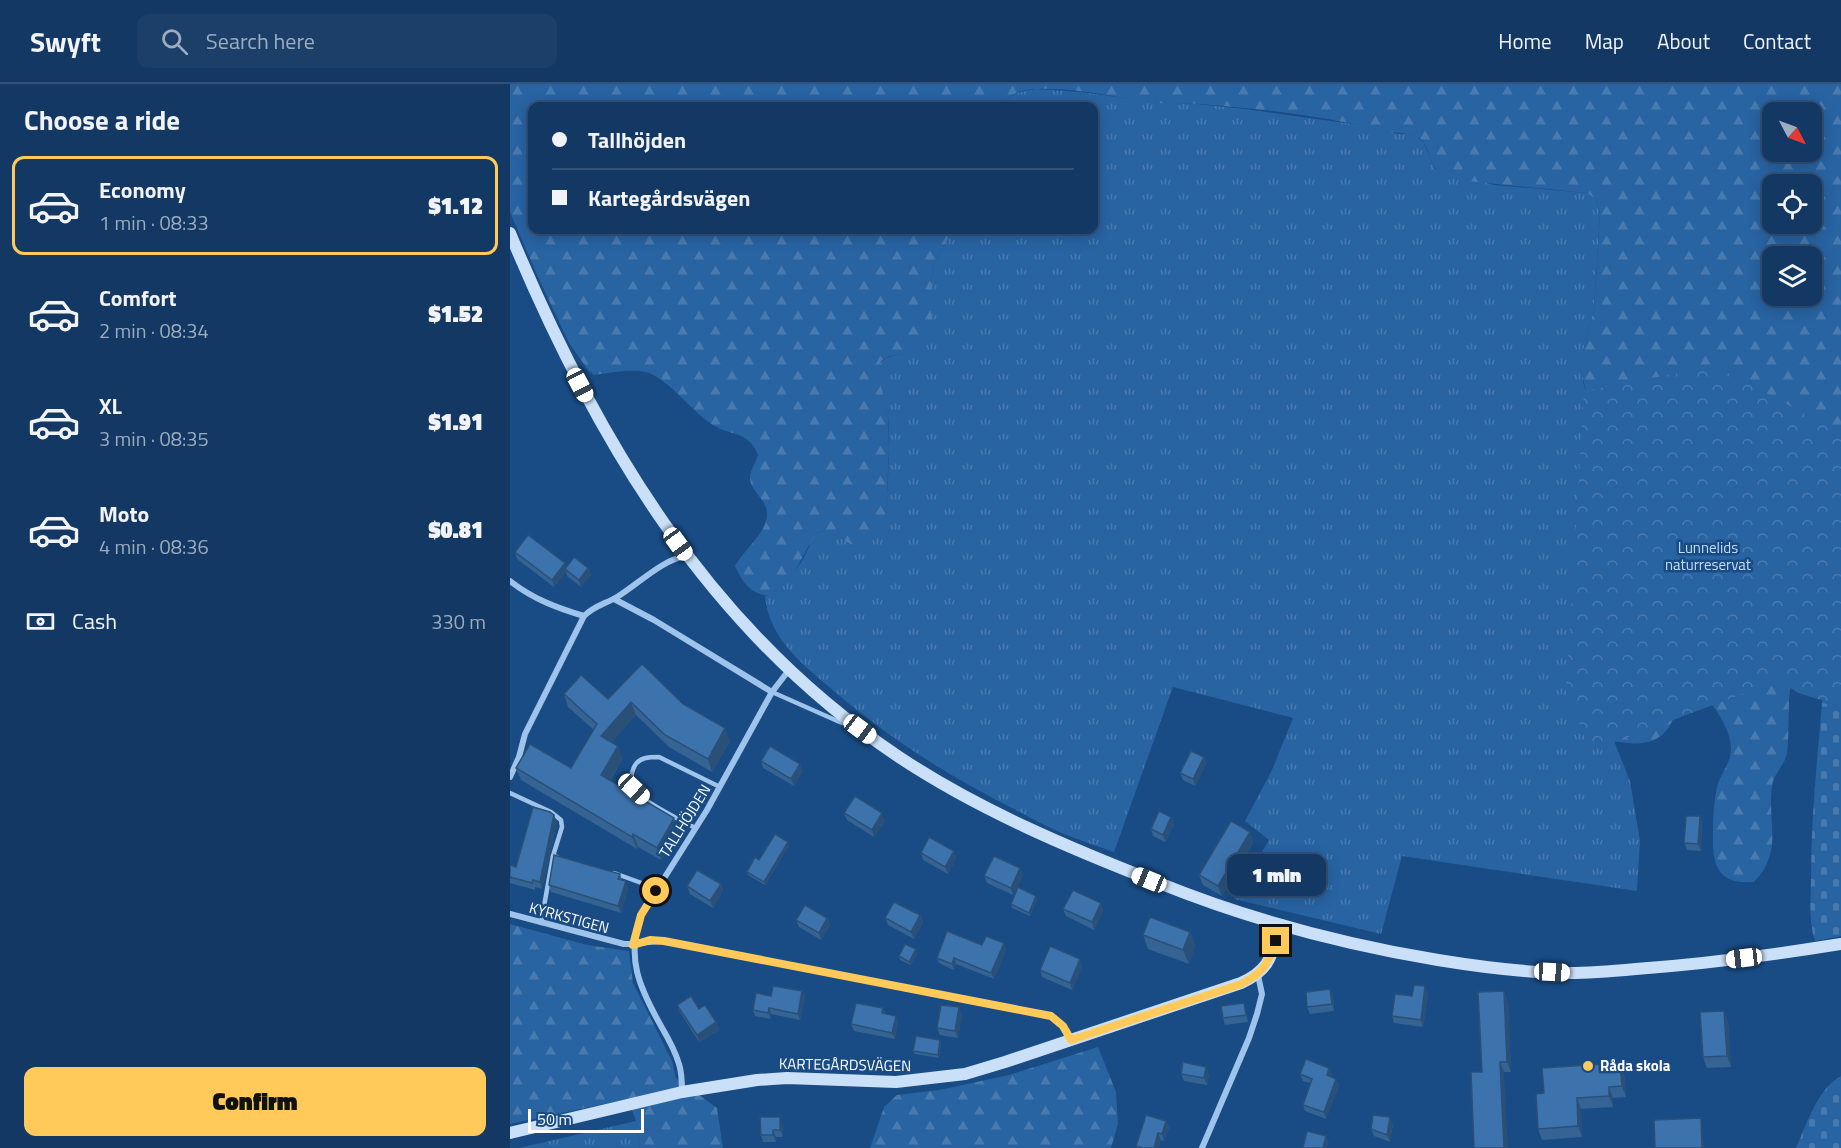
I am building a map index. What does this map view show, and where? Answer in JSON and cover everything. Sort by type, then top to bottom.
[{"type":"street","points":[[510,233],[547,317],[599,421],[648,503],[686,556],[729,607],[789,670],[849,721],[925,774],[1013,821],[1065,845],[1183,893],[1281,925],[1408,955],[1495,968],[1571,973],[1693,964],[1841,944]]},
{"type":"street","points":[[510,777],[519,757],[525,734],[584,616],[592,609],[615,599],[670,560],[686,556]]},
{"type":"street","points":[[510,581],[544,603],[584,616]]},
{"type":"street","points":[[615,599],[654,620],[772,692]]},
{"type":"street","name":"TALLHÖJDEN","points":[[682,1092],[679,1063],[643,990],[637,974],[633,945],[641,915],[720,787],[772,692],[789,670]]},
{"type":"street","name":"KYRKSTIGEN","points":[[510,914],[606,941],[633,945],[650,940],[664,941],[1051,1016],[1063,1026],[1071,1040]]},
{"type":"street","points":[[1202,1148],[1254,1022],[1262,994],[1257,975],[1271,957],[1281,925]]},
{"type":"street","name":"KARTEGÅRDSVÄGEN","points":[[510,1133],[682,1092],[758,1080],[787,1078],[896,1082],[965,1074],[1241,984],[1257,975]]},
{"type":"lane","points":[[772,692],[824,717],[842,723],[849,721]]},
{"type":"lane","points":[[695,828],[644,798],[634,789],[631,778],[634,767],[640,759],[659,757],[720,787]]},
{"type":"lane","points":[[510,793],[551,812],[561,820],[562,827],[552,856],[542,923]]},
{"type":"lane","points":[[552,856],[563,859]]},
{"type":"lane","points":[[604,870],[625,876],[656,891]]},
{"type":"green space","points":[[510,84],[1841,84],[1841,705],[1822,703],[1823,682],[1791,683],[1787,753],[1772,786],[1772,848],[1769,859],[1754,882],[1741,882],[1723,875],[1718,869],[1713,851],[1713,813],[1718,782],[1729,759],[1731,743],[1727,730],[1711,703],[1676,710],[1667,730],[1653,740],[1644,743],[1614,741],[1588,400],[1580,367],[1594,310],[1600,214],[1596,199],[1587,193],[1457,180],[1437,170],[1424,142],[1409,134],[1247,108],[1164,104],[1083,91],[1052,89],[1022,91],[1013,95],[1006,102],[528,102],[528,234],[951,234],[934,264],[929,334],[918,347],[906,354],[890,356],[881,361],[877,372],[888,413],[889,449],[886,518],[879,534],[867,544],[855,547],[828,531],[818,532],[787,583],[770,595],[760,594],[751,589],[735,566],[760,534],[767,516],[764,503],[751,483],[750,475],[758,455],[754,447],[743,437],[710,423],[673,389],[649,373],[629,371],[594,375],[569,343],[510,212]]},
{"type":"green space","points":[[1037,89],[1081,92],[1161,103],[1245,109],[1367,126],[1399,134],[1408,133],[1417,136],[1424,143],[1435,169],[1494,185],[1587,193],[1596,199],[1600,214],[1594,310],[1583,351],[1583,382],[1588,400],[1614,741],[1630,781],[1640,841],[1637,891],[1402,856],[1381,934],[1234,899],[1269,840],[1245,821],[1272,770],[1293,718],[1173,687],[1114,852],[1047,827],[967,784],[921,756],[877,726],[835,692],[800,661],[781,639],[773,626],[765,596],[781,587],[802,561],[818,532],[828,531],[855,547],[886,518],[889,429],[877,371],[884,360],[906,354],[931,321],[931,283],[934,264],[951,234],[1098,234],[1098,102],[1005,102],[1021,92]]},
{"type":"green space","name":"Lunnelids naturreservat","points":[[1715,366],[1841,433],[1841,706],[1798,693],[1779,680],[1591,751],[1566,693],[1584,391]]},
{"type":"green space","points":[[1822,703],[1841,705],[1841,936],[1815,941],[1811,917],[1811,855]]},
{"type":"green space","points":[[510,924],[587,945],[629,951],[633,983],[672,1061],[676,1078],[717,1108],[723,1148],[640,1148],[636,1121],[628,1099],[510,1124]]},
{"type":"green space","points":[[1098,1047],[1116,1092],[1118,1124],[1111,1148],[870,1148],[884,1107],[897,1095],[939,1090],[1009,1075]]},
{"type":"green space","points":[[1841,1076],[1841,1148],[1796,1148],[1819,1098],[1825,1089]]},
{"type":"green space","points":[[636,1121],[640,1148],[519,1148]]},
{"type":"building","points":[[528,535],[565,563],[552,580],[515,552]]},
{"type":"building","points":[[574,557],[588,568],[579,580],[565,569]]},
{"type":"building","points":[[642,664],[683,704],[725,728],[708,759],[665,735],[631,702],[601,736],[618,746],[601,775],[674,818],[657,848],[633,834],[632,837],[516,768],[530,744],[571,768],[597,724],[564,694],[581,675],[608,699]]},
{"type":"building","points":[[770,746],[800,764],[791,779],[761,761]]},
{"type":"building","points":[[1191,751],[1204,757],[1193,779],[1180,773]]},
{"type":"building","points":[[855,796],[882,813],[872,830],[844,813]]},
{"type":"building","points":[[533,807],[554,815],[540,882],[533,880],[532,883],[510,877],[510,865],[516,867]]},
{"type":"building","points":[[1159,811],[1171,817],[1163,835],[1151,829]]},
{"type":"building","points":[[1686,816],[1700,816],[1698,844],[1684,843]]},
{"type":"building","points":[[1231,821],[1250,832],[1218,886],[1199,875]]},
{"type":"building","points":[[775,834],[788,842],[764,882],[747,872],[755,857],[759,860]]},
{"type":"building","points":[[929,837],[954,851],[945,867],[921,853]]},
{"type":"building","points":[[554,855],[620,874],[618,879],[626,881],[618,906],[549,885]]},
{"type":"building","points":[[994,856],[1020,868],[1011,888],[984,876]]},
{"type":"building","points":[[697,870],[721,884],[710,901],[687,886]]},
{"type":"building","points":[[1018,887],[1036,896],[1029,913],[1011,904]]},
{"type":"building","points":[[1073,890],[1101,903],[1092,922],[1063,909]]},
{"type":"building","points":[[894,902],[920,915],[911,932],[885,918]]},
{"type":"building","points":[[805,905],[827,918],[819,933],[796,920]]},
{"type":"building","points":[[1150,917],[1190,932],[1183,950],[1143,935]]},
{"type":"building","points":[[947,931],[982,945],[986,936],[1004,943],[991,973],[954,958],[952,964],[937,958]]},
{"type":"building","points":[[905,944],[916,949],[909,962],[899,956]]},
{"type":"building","points":[[1050,946],[1080,959],[1070,983],[1040,970]]},
{"type":"building","points":[[1414,985],[1425,986],[1421,1020],[1392,1016],[1395,994],[1412,996]]},
{"type":"building","points":[[773,986],[802,991],[798,1014],[769,1008],[768,1013],[753,1010],[756,993],[771,996]]},
{"type":"building","points":[[1330,989],[1332,1004],[1307,1007],[1306,992]]},
{"type":"building","points":[[1504,991],[1507,1062],[1500,1062],[1504,1148],[1474,1148],[1471,1072],[1482,1072],[1478,992]]},
{"type":"building","points":[[691,996],[699,1009],[705,1005],[716,1022],[697,1035],[677,1005]]},
{"type":"building","points":[[856,1003],[883,1008],[882,1013],[896,1016],[892,1033],[851,1024]]},
{"type":"building","points":[[1244,1003],[1246,1015],[1223,1018],[1221,1006]]},
{"type":"building","points":[[941,1005],[959,1007],[955,1031],[937,1028]]},
{"type":"building","points":[[1724,1011],[1727,1056],[1703,1057],[1700,1012]]},
{"type":"building","points":[[916,1036],[940,1040],[938,1055],[913,1051]]},
{"type":"building","points":[[1306,1059],[1329,1068],[1327,1075],[1336,1079],[1324,1112],[1303,1105],[1312,1079],[1300,1074]]},
{"type":"building","points":[[1183,1062],[1206,1067],[1204,1078],[1181,1074]]},
{"type":"building","points":[[1620,1063],[1622,1086],[1609,1087],[1609,1096],[1577,1098],[1578,1126],[1538,1129],[1536,1094],[1544,1093],[1542,1068]]},
{"type":"building","points":[[1146,1115],[1166,1121],[1162,1134],[1158,1133],[1154,1148],[1136,1146]]},
{"type":"building","points":[[1373,1115],[1390,1117],[1387,1135],[1371,1129]]},
{"type":"building","points":[[760,1117],[780,1117],[780,1130],[773,1130],[773,1135],[761,1135]]},
{"type":"building","points":[[1701,1118],[1702,1148],[1655,1148],[1654,1120]]},
{"type":"building","points":[[1307,1131],[1326,1136],[1323,1148],[1303,1148]]},
{"type":"place","name":"Råda skola","points":[[1588,1066]]},
{"type":"route","points":[[656,891],[641,915],[633,945],[650,940],[664,941],[1051,1016],[1063,1026],[1071,1040],[1241,984],[1264,968],[1271,957],[1276,941]]}]
